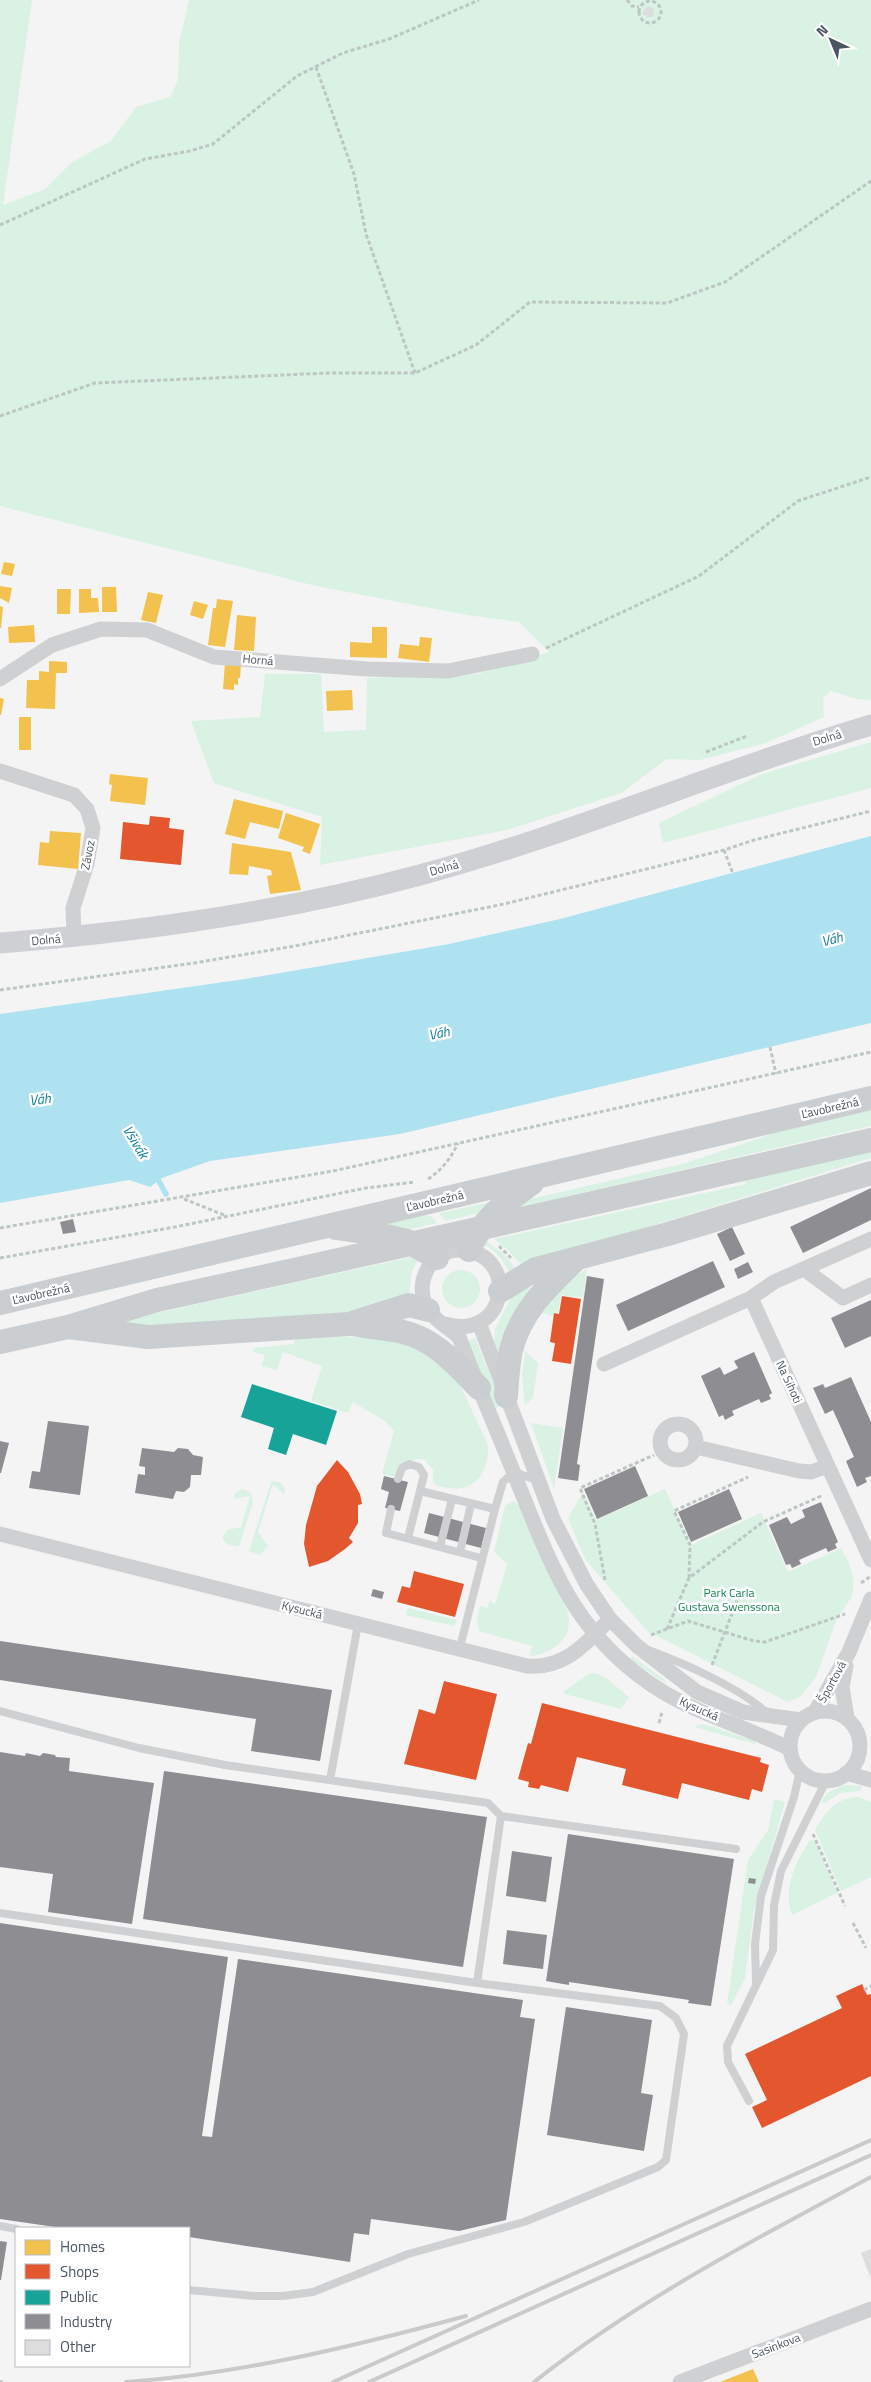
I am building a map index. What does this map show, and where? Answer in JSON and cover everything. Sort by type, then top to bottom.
[{"type":"main road","name":"Dolná","points":[[0,943],[74,937],[193,923],[284,906],[420,875],[509,848],[795,748],[871,725]]},
{"type":"main road","name":"Ľavobrežná","points":[[0,1303],[871,1098]]},
{"type":"main road","points":[[0,1342],[68,1326],[157,1300],[871,1140]]},
{"type":"main road","points":[[500,1291],[536,1269],[668,1234],[871,1173]]},
{"type":"main road","points":[[468,1250],[475,1234],[499,1207],[541,1176]]},
{"type":"main road","points":[[322,1226],[377,1234],[407,1241],[437,1258]]},
{"type":"main road","points":[[506,1396],[511,1350],[526,1311],[541,1293],[576,1259]]},
{"type":"main road","points":[[349,1324],[410,1305],[436,1317]]},
{"type":"main road","points":[[68,1326],[148,1337],[349,1324],[404,1332],[426,1340],[443,1352],[479,1388]]},
{"type":"street","name":"Horná","points":[[0,679],[52,645],[102,629],[147,630],[214,657],[367,669],[448,671],[532,654]]},
{"type":"street","name":"Závoz","points":[[0,771],[74,795],[87,809],[93,828],[87,864],[73,908],[74,937]]},
{"type":"street","points":[[604,1364],[751,1298],[774,1282],[871,1239]]},
{"type":"street","points":[[457,1249],[468,1250],[479,1254],[492,1265],[499,1280],[500,1291],[494,1310],[479,1323],[456,1328],[436,1317],[422,1293],[424,1276],[429,1266],[437,1258],[457,1249]]},
{"type":"street","points":[[804,1269],[843,1298],[871,1285]]},
{"type":"street","name":"Na Sihoti","points":[[751,1298],[871,1560]]},
{"type":"street","name":"Kysucká","points":[[436,1317],[459,1337],[550,1565],[564,1590],[596,1634],[622,1662],[662,1691],[690,1707],[766,1737],[790,1749]]},
{"type":"street","name":"Kysucká","points":[[479,1323],[553,1519],[571,1558],[610,1619],[641,1642],[680,1681],[704,1696],[743,1712],[801,1720]]},
{"type":"street","points":[[696,1447],[799,1471],[811,1472],[828,1466]]},
{"type":"street","name":"Kysucká","points":[[0,1534],[459,1651],[527,1666],[551,1666],[562,1662],[596,1634],[610,1619]]},
{"type":"street","name":"Športová","points":[[815,1712],[849,1652],[871,1599]]},
{"type":"street","name":"Športová","points":[[847,1718],[842,1687],[849,1652]]},
{"type":"street","points":[[832,1711],[847,1718],[854,1725],[865,1747],[854,1765],[846,1773],[837,1778],[826,1780],[812,1778],[800,1770],[795,1764],[790,1749],[792,1734],[801,1720],[815,1712],[832,1711]]},
{"type":"street","points":[[846,1773],[871,1780]]},
{"type":"street","name":"Sasinkova","points":[[680,2382],[871,2309]]},
{"type":"lane","points":[[398,1479],[402,1468],[409,1464],[419,1467],[424,1475],[408,1538]]},
{"type":"lane","points":[[459,1651],[481,1558],[503,1482],[514,1472],[539,1481]]},
{"type":"lane","points":[[420,1490],[495,1509]]},
{"type":"lane","points":[[440,1547],[452,1499]]},
{"type":"lane","points":[[460,1552],[471,1504]]},
{"type":"lane","points":[[391,1509],[386,1533],[481,1558]]},
{"type":"lane","points":[[330,1780],[358,1624]]},
{"type":"lane","points":[[0,1711],[139,1748],[225,1765],[488,1803],[501,1816],[736,1849]]},
{"type":"lane","points":[[756,1983],[755,1944],[761,1896],[794,1797],[800,1770]]},
{"type":"lane","points":[[749,2101],[728,2062],[727,2046],[773,1950],[774,1905],[781,1871],[826,1780]]},
{"type":"lane","points":[[477,1983],[501,1816]]},
{"type":"lane","points":[[0,1914],[477,1983],[660,2006],[676,2018],[684,2034],[666,2160],[663,2164],[524,2222],[408,2254],[313,2292],[283,2296],[255,2296],[190,2290]]},
{"type":"lane","points":[[0,2226],[15,2229]]},
{"type":"path","points":[[0,225],[145,159],[190,151],[213,144],[297,76],[342,53],[389,39],[479,0]]},
{"type":"path","points":[[627,0],[632,6],[639,7]]},
{"type":"path","points":[[652,0],[659,5],[661,12],[658,20],[651,23],[643,22],[638,15],[639,7],[644,1],[652,0]]},
{"type":"path","points":[[316,66],[354,174],[366,234],[415,374]]},
{"type":"path","points":[[0,416],[95,383],[330,373],[415,374],[476,345],[530,302],[667,303],[726,282],[871,181]]},
{"type":"path","points":[[532,654],[699,576],[798,500],[871,477]]},
{"type":"path","points":[[706,752],[747,736]]},
{"type":"path","points":[[0,990],[194,963],[294,946],[504,904],[724,850],[754,840],[871,811]]},
{"type":"path","points":[[724,850],[733,874]]},
{"type":"path","points":[[770,1047],[776,1074]]},
{"type":"path","points":[[0,1228],[333,1171],[871,1052]]},
{"type":"path","points":[[427,1180],[438,1172],[458,1143]]},
{"type":"path","points":[[0,1258],[175,1227],[366,1188],[418,1181]]},
{"type":"path","points":[[182,1198],[225,1216]]},
{"type":"path","points":[[605,1582],[595,1524],[580,1488],[654,1455]]},
{"type":"path","points":[[667,1629],[689,1578],[690,1545],[674,1512],[752,1476]]},
{"type":"path","points":[[689,1578],[763,1522],[822,1496]]},
{"type":"path","points":[[861,1584],[871,1575]]},
{"type":"path","points":[[711,1668],[740,1593]]},
{"type":"path","points":[[641,1642],[688,1621],[765,1642],[845,1614]]},
{"type":"path","points":[[659,1722],[662,1712]]},
{"type":"path","points":[[811,1828],[845,1906]]},
{"type":"path","points":[[853,1922],[866,1948]]},
{"type":"path","points":[[864,1990],[871,1986]]},
{"type":"green space","points":[[0,0],[32,0],[3,205],[45,189],[72,162],[111,141],[136,107],[170,97],[178,80],[179,44],[189,0],[871,0],[871,700],[857,699],[831,691],[823,698],[824,717],[766,743],[700,760],[667,759],[621,793],[507,830],[320,865],[322,817],[214,783],[191,721],[260,717],[265,674],[321,674],[324,732],[366,730],[367,678],[477,674],[549,652],[519,622],[467,615],[316,586],[0,506]]},
{"type":"green space","points":[[871,742],[871,788],[663,843],[659,823],[762,774]]},
{"type":"green space","points":[[871,1110],[871,1126],[488,1215],[509,1204],[686,1163],[778,1132]]},
{"type":"green space","points":[[871,1151],[871,1158],[522,1266],[508,1250],[494,1239],[746,1184],[745,1179]]},
{"type":"green space","points":[[491,1202],[483,1212],[446,1221],[440,1215],[440,1213]]},
{"type":"green space","points":[[425,1215],[432,1217],[437,1223],[398,1232],[382,1225]]},
{"type":"green space","points":[[486,1241],[503,1253],[516,1269],[508,1271],[496,1254],[478,1242]]},
{"type":"green space","points":[[421,1255],[412,1271],[409,1296],[334,1315],[107,1327],[107,1324]]},
{"type":"green space","points":[[587,1269],[583,1298],[561,1295],[558,1313],[554,1312],[553,1316],[541,1313],[553,1300],[550,1296],[573,1277]]},
{"type":"green space","points":[[461,1270],[475,1275],[480,1289],[475,1303],[461,1308],[447,1303],[442,1289],[447,1275]]},
{"type":"green space","points":[[525,1283],[533,1291],[502,1358],[494,1348],[495,1329],[513,1294]]},
{"type":"green space","points":[[369,1336],[418,1346],[457,1378],[488,1445],[487,1459],[483,1472],[474,1483],[458,1489],[437,1486],[433,1481],[433,1470],[424,1459],[411,1461],[397,1477],[382,1474],[394,1431],[385,1421],[353,1402],[348,1413],[311,1401],[322,1366],[283,1352],[277,1370],[261,1366],[265,1355],[253,1352],[254,1348],[294,1344],[295,1339]]},
{"type":"green space","points":[[475,1338],[502,1404],[497,1408],[494,1407],[468,1341]]},
{"type":"green space","points":[[525,1351],[538,1363],[533,1398],[525,1405],[522,1376]]},
{"type":"green space","points":[[531,1423],[563,1428],[554,1489]]},
{"type":"green space","points":[[271,1482],[281,1483],[285,1489],[284,1494],[273,1484],[258,1532],[268,1546],[260,1555],[249,1551]]},
{"type":"green space","points":[[243,1489],[251,1493],[253,1502],[239,1547],[227,1544],[222,1539],[227,1530],[241,1527],[250,1496],[234,1499],[235,1493]]},
{"type":"green space","name":"Park Carla Gustava Swenssona","points":[[665,1489],[691,1545],[761,1513],[788,1572],[841,1548],[849,1563],[854,1581],[852,1596],[836,1621],[816,1677],[801,1696],[788,1702],[647,1631],[585,1559],[568,1518],[583,1492],[596,1520]]},
{"type":"green space","points":[[513,1501],[519,1505],[547,1571],[564,1601],[569,1622],[568,1630],[560,1643],[546,1652],[530,1656],[532,1646],[479,1631],[477,1619],[480,1606],[487,1608],[490,1600],[495,1605],[507,1564],[494,1552],[505,1506]]},
{"type":"green space","points":[[408,1608],[457,1620],[454,1626],[406,1615]]},
{"type":"green space","points":[[632,1656],[665,1680],[665,1683],[631,1660]]},
{"type":"green space","points":[[594,1673],[605,1677],[629,1697],[621,1709],[565,1694],[564,1691],[589,1674]]},
{"type":"green space","points":[[703,1724],[756,1741],[755,1744],[694,1727]]},
{"type":"green space","points":[[844,1785],[863,1786],[859,1791],[840,1793],[825,1803],[821,1802],[827,1793]]},
{"type":"green space","points":[[858,1797],[871,1802],[871,1877],[841,1891],[815,1830],[827,1812],[837,1803]]},
{"type":"green space","points":[[774,1799],[785,1802],[754,1910],[745,1979],[731,2005],[727,2004],[748,1860],[768,1830]]},
{"type":"green space","points":[[810,1840],[815,1841],[837,1893],[792,1915],[789,1895],[792,1876]]},
{"type":"water","name":"Váh","points":[[871,836],[871,1023],[400,1134],[210,1161],[162,1178],[150,1187],[129,1180],[0,1203],[0,1014],[245,979],[449,944],[560,919]]},
{"type":"building: Homes","points":[[4,562],[15,564],[12,576],[1,574]]},
{"type":"building: Homes","points":[[0,586],[12,588],[9,603],[0,598]]},
{"type":"building: Homes","points":[[102,587],[116,587],[117,612],[102,612]]},
{"type":"building: Homes","points":[[57,589],[71,589],[70,614],[57,614]]},
{"type":"building: Homes","points":[[79,589],[91,589],[91,598],[98,598],[99,612],[79,613]]},
{"type":"building: Homes","points":[[148,592],[163,595],[156,623],[141,620]]},
{"type":"building: Homes","points":[[217,599],[233,601],[225,647],[208,645],[213,608],[216,608]]},
{"type":"building: Homes","points":[[194,601],[208,605],[203,619],[190,615]]},
{"type":"building: Homes","points":[[0,606],[3,607],[1,628],[0,628]]},
{"type":"building: Homes","points":[[237,615],[256,617],[254,651],[234,650]]},
{"type":"building: Homes","points":[[34,625],[35,642],[9,643],[8,627]]},
{"type":"building: Homes","points":[[372,627],[387,627],[387,658],[350,657],[350,642],[372,643]]},
{"type":"building: Homes","points":[[420,637],[432,638],[429,662],[398,658],[400,644],[419,646]]},
{"type":"building: Homes","points":[[49,661],[67,662],[67,673],[56,673],[55,709],[26,708],[27,680],[39,680],[39,671],[49,672]]},
{"type":"building: Homes","points":[[225,663],[241,665],[240,678],[238,678],[238,685],[234,684],[234,690],[223,689]]},
{"type":"building: Homes","points":[[352,690],[353,710],[327,711],[326,691]]},
{"type":"building: Homes","points":[[0,698],[4,699],[1,715],[0,715]]},
{"type":"building: Homes","points":[[19,717],[31,717],[31,750],[19,750]]},
{"type":"building: Homes","points":[[110,774],[148,778],[145,805],[110,801],[112,785],[109,784]]},
{"type":"building: Homes","points":[[234,799],[283,811],[279,829],[250,822],[245,839],[225,834]]},
{"type":"building: Homes","points":[[286,813],[320,824],[310,854],[302,851],[304,847],[278,838]]},
{"type":"building: Homes","points":[[50,831],[81,833],[78,869],[38,865],[40,842],[49,843]]},
{"type":"building: Homes","points":[[232,843],[291,852],[301,890],[270,894],[267,876],[272,875],[271,870],[249,866],[248,875],[229,874]]},
{"type":"building: Homes","points":[[753,2369],[759,2382],[720,2382]]},
{"type":"building: Shops","points":[[150,816],[170,818],[169,828],[184,830],[181,865],[120,859],[123,822],[149,825]]},
{"type":"building: Shops","points":[[562,1296],[581,1299],[571,1364],[552,1361],[555,1343],[550,1342],[554,1313],[559,1314]]},
{"type":"building: Shops","points":[[337,1460],[348,1472],[360,1494],[362,1504],[358,1505],[358,1523],[349,1538],[353,1542],[328,1561],[309,1567],[304,1544],[306,1525],[317,1486]]},
{"type":"building: Shops","points":[[414,1571],[464,1584],[455,1617],[397,1602],[402,1586],[410,1588]]},
{"type":"building: Shops","points":[[444,1681],[497,1694],[476,1780],[404,1764],[419,1709],[435,1714]]},
{"type":"building: Shops","points":[[542,1703],[761,1758],[760,1762],[769,1765],[762,1792],[752,1789],[749,1800],[682,1783],[678,1799],[622,1785],[626,1769],[577,1757],[568,1792],[541,1785],[539,1789],[528,1787],[529,1782],[518,1779],[528,1743],[531,1744]]},
{"type":"building: Shops","points":[[862,1984],[867,1995],[871,1994],[871,2076],[762,2128],[752,2107],[767,2100],[745,2054],[842,2008],[836,1996]]},
{"type":"building: Public","points":[[252,1384],[337,1411],[326,1445],[293,1434],[286,1455],[268,1449],[274,1428],[241,1417]]},
{"type":"building: Industry","points":[[871,1188],[871,1220],[803,1253],[790,1227]]},
{"type":"building: Industry","points":[[73,1219],[76,1232],[63,1234],[60,1222]]},
{"type":"building: Industry","points":[[732,1227],[745,1254],[730,1261],[717,1234]]},
{"type":"building: Industry","points":[[713,1261],[725,1287],[628,1331],[616,1305]]},
{"type":"building: Industry","points":[[748,1262],[753,1272],[738,1279],[734,1269]]},
{"type":"building: Industry","points":[[587,1276],[604,1279],[577,1464],[580,1465],[578,1481],[558,1478]]},
{"type":"building: Industry","points":[[871,1300],[871,1336],[845,1348],[831,1318]]},
{"type":"building: Industry","points":[[754,1352],[772,1393],[769,1395],[771,1399],[761,1403],[759,1399],[732,1411],[734,1415],[725,1420],[723,1415],[719,1417],[701,1376],[720,1367],[724,1375],[738,1368],[734,1361]]},
{"type":"building: Industry","points":[[851,1377],[871,1422],[871,1476],[865,1478],[867,1482],[857,1487],[846,1461],[854,1457],[833,1410],[825,1414],[813,1388],[823,1384],[825,1388]]},
{"type":"building: Industry","points":[[48,1421],[89,1426],[80,1495],[29,1488],[32,1471],[40,1472]]},
{"type":"building: Industry","points":[[0,1441],[9,1443],[1,1473],[0,1473]]},
{"type":"building: Industry","points":[[142,1448],[174,1452],[178,1448],[188,1449],[193,1455],[203,1457],[201,1475],[191,1475],[190,1487],[184,1492],[176,1491],[173,1499],[135,1493],[138,1474],[145,1475],[145,1467],[139,1466]]},
{"type":"building: Industry","points":[[635,1466],[648,1496],[597,1519],[584,1489]]},
{"type":"building: Industry","points":[[384,1476],[408,1482],[400,1511],[385,1508],[389,1492],[381,1489]]},
{"type":"building: Industry","points":[[729,1489],[742,1519],[691,1542],[678,1512]]},
{"type":"building: Industry","points":[[821,1502],[838,1542],[835,1544],[837,1548],[828,1552],[826,1548],[799,1560],[801,1564],[792,1568],[790,1564],[786,1565],[769,1525],[787,1517],[791,1524],[805,1517],[802,1510]]},
{"type":"building: Industry","points":[[429,1513],[486,1528],[481,1548],[424,1533]]},
{"type":"building: Industry","points":[[373,1589],[384,1592],[382,1599],[371,1596]]},
{"type":"building: Industry","points":[[0,1641],[332,1690],[320,1761],[251,1751],[256,1719],[0,1680]]},
{"type":"building: Industry","points":[[0,1752],[25,1756],[26,1753],[40,1756],[43,1753],[55,1755],[56,1757],[70,1758],[69,1771],[154,1783],[132,1924],[48,1912],[53,1874],[0,1867]]},
{"type":"building: Industry","points":[[164,1771],[487,1817],[463,1967],[143,1919]]},
{"type":"building: Industry","points":[[568,1834],[734,1859],[711,2006],[688,2003],[689,2000],[569,1982],[569,1985],[546,1981]]},
{"type":"building: Industry","points":[[512,1851],[552,1857],[546,1902],[506,1896]]},
{"type":"building: Industry","points":[[749,1878],[756,1879],[755,1884],[748,1883]]},
{"type":"building: Industry","points":[[0,1923],[228,1957],[202,2136],[212,2137],[238,1959],[523,2000],[520,2017],[535,2019],[506,2220],[459,2231],[371,2219],[369,2235],[354,2233],[350,2262],[190,2237],[190,2227],[55,2227],[0,2219]]},
{"type":"building: Industry","points":[[507,1930],[547,1935],[543,1969],[503,1964]]},
{"type":"building: Industry","points":[[566,2007],[652,2020],[641,2093],[653,2095],[644,2151],[547,2135]]},
{"type":"building: Industry","points":[[0,2241],[7,2242],[1,2280],[0,2280]]},
{"type":"building: Other","points":[[648,6],[653,8],[654,13],[652,17],[647,17],[643,14],[644,9]]},
{"type":"building: Other","points":[[871,2249],[871,2279],[861,2253]]},
{"type":"waterway","name":"Všivák","points":[[155,1174],[166,1194]]},
{"type":"railway","points":[[333,2382],[871,2140]]},
{"type":"railway","points":[[369,2382],[871,2155]]},
{"type":"railway","points":[[534,2382],[614,2324],[656,2297],[741,2247],[871,2177]]},
{"type":"railway","points":[[126,2382],[212,2373],[255,2366],[340,2348],[466,2316]]}]
